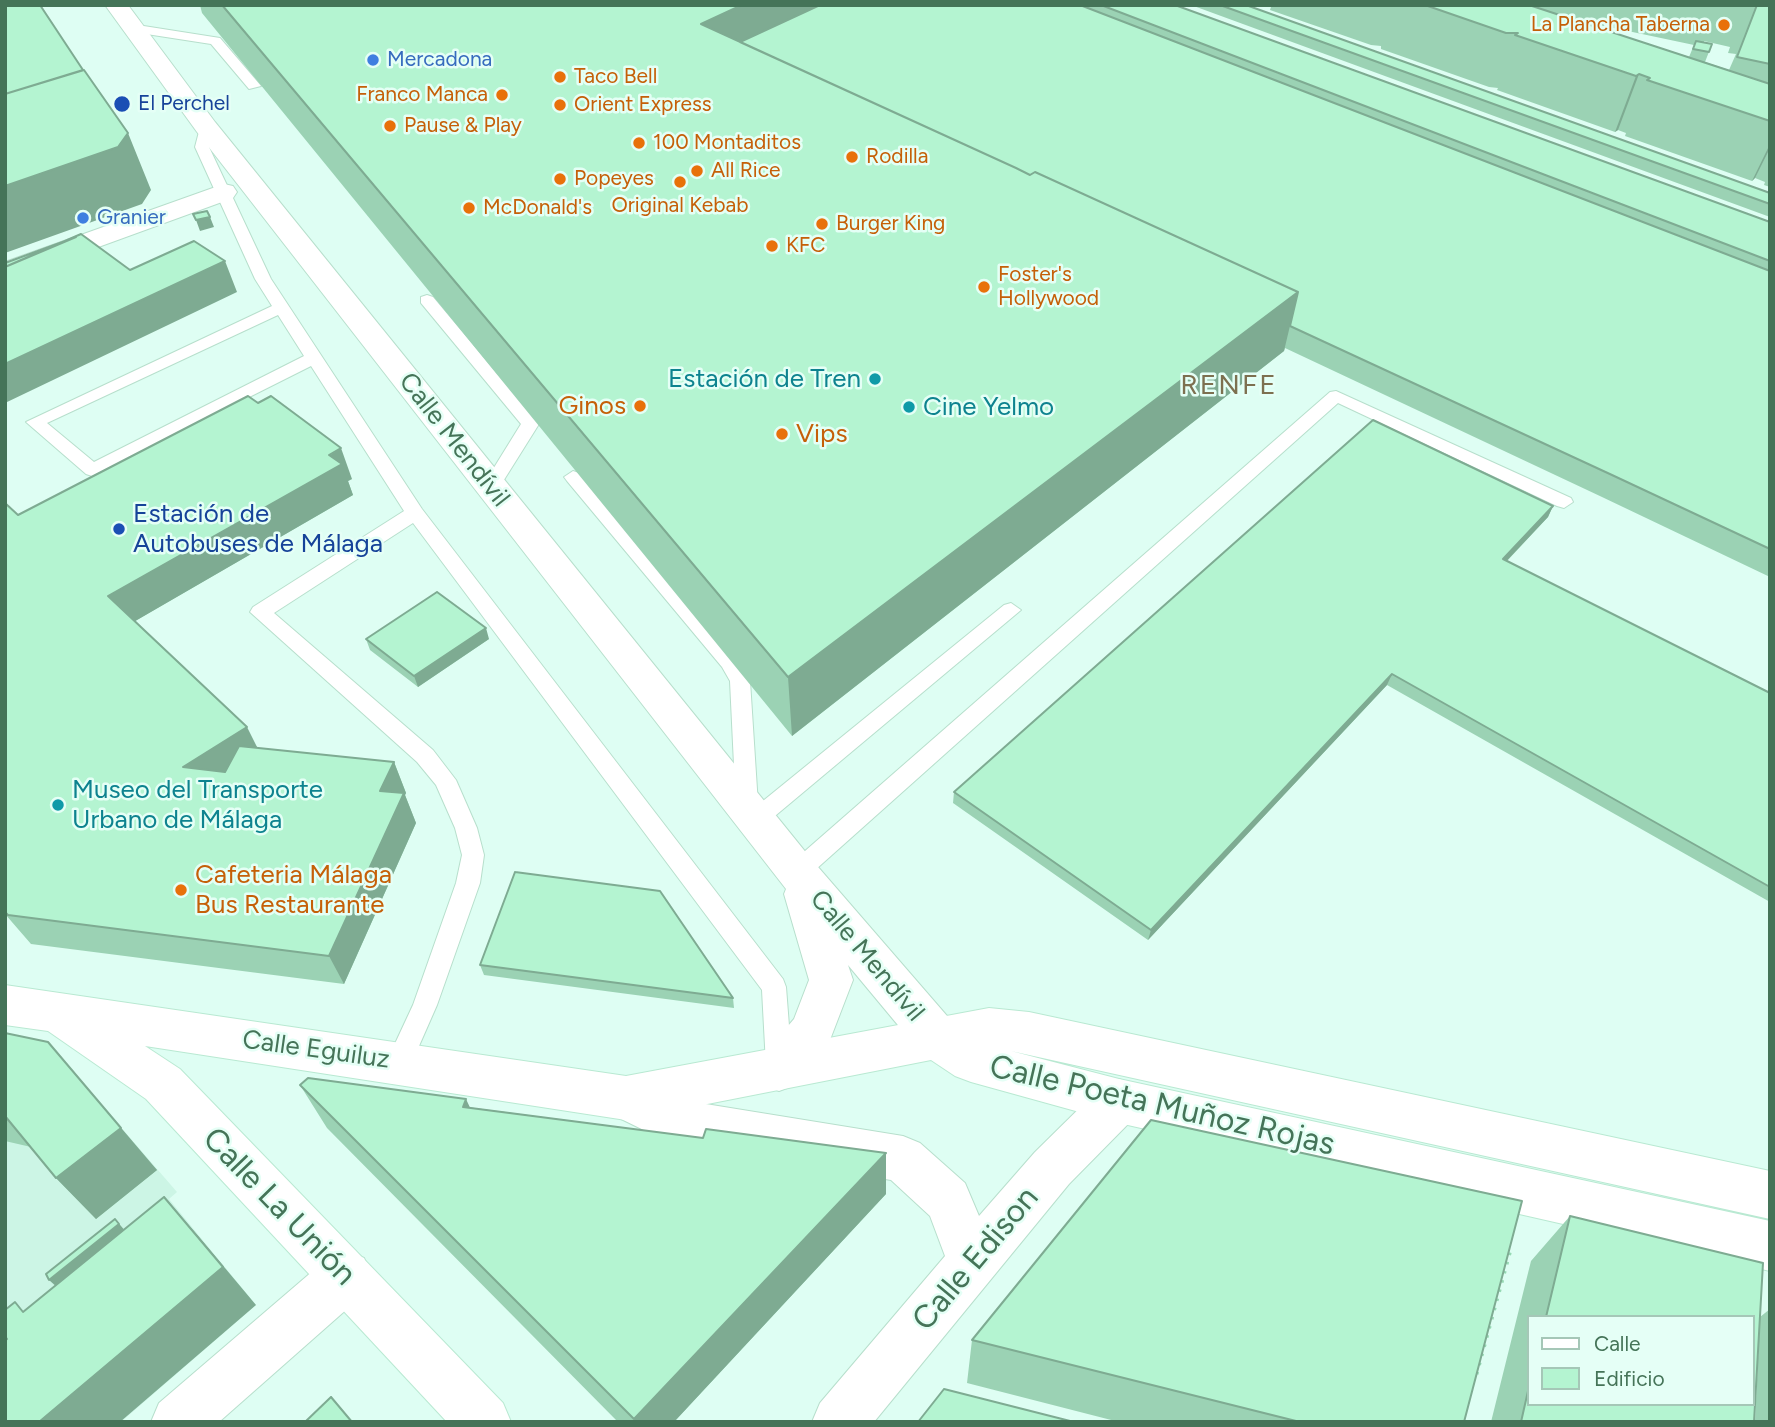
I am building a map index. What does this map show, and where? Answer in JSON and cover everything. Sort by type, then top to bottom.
[{"type":"street","name":"Calle Mendívil","points":[[116,5],[206,127],[751,815],[938,1039]]},
{"type":"street","points":[[5,272],[224,192]]},
{"type":"street","name":"Calle Mendívil","points":[[779,1070],[812,1031],[831,981],[817,926],[797,872]]},
{"type":"street","name":"Calle Eguiluz","points":[[5,1005],[626,1098],[677,1122],[903,1159],[948,1200],[973,1262]]},
{"type":"street","name":"Calle La Unión","points":[[57,1013],[163,1084],[484,1422]]},
{"type":"street","name":"Calle Poeta Muñoz Rojas","points":[[938,1039],[989,1028],[1028,1032],[1770,1195]]},
{"type":"street","name":"Calle Eguiluz","points":[[626,1098],[938,1039]]},
{"type":"street","name":"Calle Poeta Muñoz Rojas","points":[[938,1039],[971,1061],[1119,1101],[1770,1246]]},
{"type":"street","name":"Calle Edison","points":[[839,1422],[1052,1168],[1119,1101]]},
{"type":"street","points":[[178,1422],[345,1276]]},
{"type":"lane","points":[[131,28],[215,41],[254,86]]},
{"type":"lane","points":[[206,127],[202,146],[263,279],[415,513],[774,987],[779,1070]]},
{"type":"lane","points":[[427,300],[530,425],[491,487]]},
{"type":"lane","points":[[281,307],[34,422],[92,470],[314,358]]},
{"type":"lane","points":[[797,872],[1336,396],[1564,502]]},
{"type":"lane","points":[[573,477],[729,662],[740,681],[751,815]]},
{"type":"lane","points":[[399,1063],[425,1005],[468,883],[473,855],[466,828],[444,780],[425,756],[260,612],[415,513]]},
{"type":"lane","points":[[751,815],[1012,610]]},
{"type":"path","points":[[1474,1381],[1511,1247]]},
{"type":"shaded area","points":[[5,1069],[86,1087],[177,1192],[169,1199],[256,1305],[121,1422],[5,1422]]},
{"type":"building","points":[[5,5],[40,5],[83,70],[5,94]]},
{"type":"building","name":"Estación de Tren","points":[[222,5],[742,5],[701,24],[1030,175],[1035,172],[1298,292],[788,677]]},
{"type":"building","points":[[820,5],[1080,5],[1770,271],[1770,549],[1290,326],[1298,292],[1035,172],[1030,175],[740,42]]},
{"type":"building","points":[[1101,5],[1175,5],[1770,222],[1770,261]]},
{"type":"building","points":[[1220,5],[1246,5],[1770,193],[1770,204]]},
{"type":"building","points":[[1425,5],[1529,5],[1770,84],[1770,121],[1647,80],[1650,78],[1639,74],[1636,76],[1515,35],[1518,33],[1506,33]]},
{"type":"building","points":[[1757,5],[1770,5],[1770,64],[1737,57]]},
{"type":"building","points":[[1696,41],[1712,44],[1709,52],[1693,49]]},
{"type":"building","points":[[84,70],[128,133],[118,147],[5,186],[5,94]]},
{"type":"building","points":[[207,211],[210,217],[196,220],[193,214]]},
{"type":"building","points":[[81,234],[130,270],[194,241],[225,261],[5,364],[5,267]]},
{"type":"building","points":[[76,237],[5,267],[5,263]]},
{"type":"building","points":[[248,396],[258,403],[271,396],[341,448],[329,455],[342,464],[108,596],[247,727],[183,767],[225,772],[239,746],[394,762],[380,791],[404,793],[329,956],[8,915],[5,912],[5,503],[18,515]]},
{"type":"building","points":[[1373,420],[1553,506],[1503,559],[1770,693],[1770,887],[1392,674],[1151,930],[954,792]]},
{"type":"building","points":[[437,592],[486,628],[414,676],[366,639]]},
{"type":"building","points":[[515,872],[660,891],[733,998],[480,965]]},
{"type":"building","points":[[5,1033],[48,1042],[121,1128],[56,1178],[5,1116]]},
{"type":"building","points":[[308,1078],[466,1099],[463,1107],[703,1138],[706,1129],[886,1153],[634,1419],[300,1085]]},
{"type":"building","points":[[1151,1120],[1522,1201],[1464,1422],[1300,1422],[972,1340]]},
{"type":"building","points":[[164,1197],[223,1267],[39,1422],[5,1422],[5,1310],[15,1302],[23,1312]]},
{"type":"building","points":[[1570,1216],[1763,1263],[1754,1422],[1521,1422],[1526,1400],[1526,1406],[1754,1406],[1754,1315],[1546,1315]]},
{"type":"building","points":[[115,1219],[119,1224],[49,1280],[46,1274]]},
{"type":"building","points":[[944,1389],[1074,1422],[918,1422]]},
{"type":"building","points":[[331,1397],[352,1422],[305,1422]]},
{"type":"place","name":"La Plancha Taberna","points":[[1724,25]]},
{"type":"place","name":"Mercadona","points":[[373,60]]},
{"type":"place","name":"Taco Bell","points":[[560,77]]},
{"type":"place","name":"Franco Manca","points":[[502,95]]},
{"type":"place","name":"El Perchel","points":[[122,104]]},
{"type":"place","name":"Orient Express","points":[[560,105]]},
{"type":"place","name":"Pause & Play","points":[[390,126]]},
{"type":"place","name":"100 Montaditos","points":[[639,143]]},
{"type":"place","name":"Rodilla","points":[[852,157]]},
{"type":"place","name":"All Rice","points":[[697,171]]},
{"type":"place","name":"Popeyes","points":[[560,179]]},
{"type":"place","name":"Original Kebab","points":[[680,182]]},
{"type":"place","name":"McDonald's","points":[[469,208]]},
{"type":"place","name":"Granier","points":[[83,218]]},
{"type":"place","name":"Burger King","points":[[822,224]]},
{"type":"place","name":"KFC","points":[[772,246]]},
{"type":"place","name":"Foster's Hollywood","points":[[984,287]]},
{"type":"place","name":"Estación de Tren","points":[[875,379]]},
{"type":"place","name":"Ginos","points":[[640,406]]},
{"type":"place","name":"Cine Yelmo","points":[[909,407]]},
{"type":"place","name":"Vips","points":[[782,434]]},
{"type":"place","name":"Estación de Autobuses de Málaga","points":[[119,529]]},
{"type":"place","name":"Museo del Transporte Urbano de Málaga","points":[[58,805]]},
{"type":"place","name":"Cafeteria Málaga Bus Restaurante","points":[[181,890]]},
{"type":"district","name":"RENFE","points":[[1229,386]]}]
